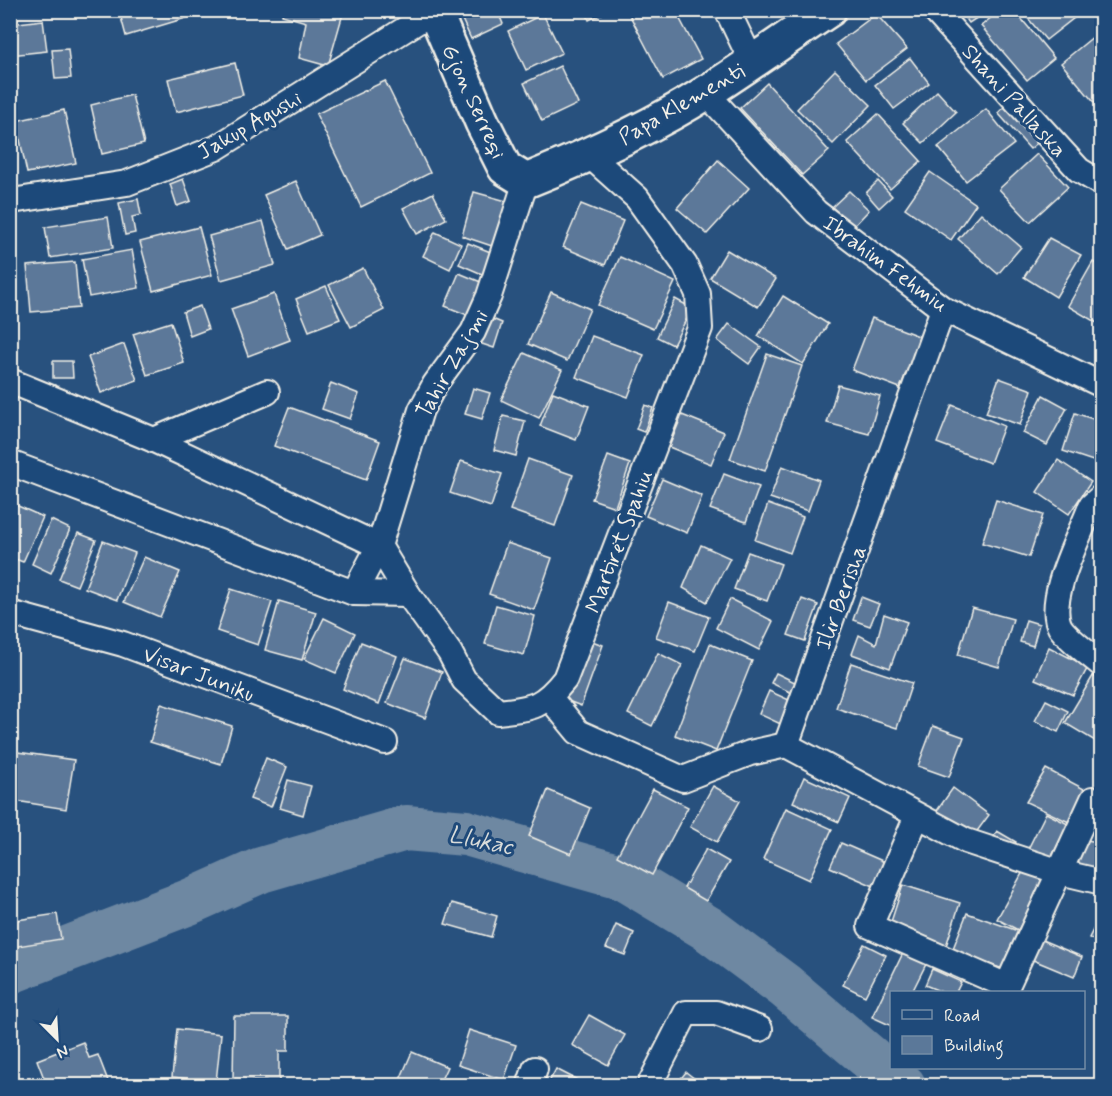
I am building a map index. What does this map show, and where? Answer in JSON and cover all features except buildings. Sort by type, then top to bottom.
[{"type":"street","points":[[727,10],[752,62]]},
{"type":"street","name":"Papa Klementi","points":[[526,181],[589,155],[706,93],[829,10]]},
{"type":"street","name":"Shani Pallaska","points":[[934,10],[1079,170],[1101,184]]},
{"type":"street","name":"Gjon Serreqi","points":[[434,11],[482,122],[505,168],[526,181]]},
{"type":"street","name":"Jakup Agushi","points":[[10,199],[18,200],[127,183],[216,148],[434,11]]},
{"type":"street","name":"Ibrahim Fehmiu","points":[[706,93],[816,212],[943,309],[1101,385]]},
{"type":"street","name":"Martirët Spahiu","points":[[550,698],[565,679],[700,328],[698,294],[685,265],[637,198],[589,155]]},
{"type":"street","name":"Tahir Zajmi","points":[[354,593],[379,546],[421,410],[435,384],[474,332],[489,296],[526,181]]},
{"type":"street","name":"Ilir Berisha","points":[[786,745],[943,309]]},
{"type":"street","points":[[10,381],[154,440],[379,546],[408,594],[445,645],[464,680],[498,712],[528,709],[550,698],[578,732],[683,779],[750,753],[786,745],[966,841],[1060,872],[1101,882]]},
{"type":"street","points":[[154,440],[267,392]]},
{"type":"street","points":[[10,463],[354,593],[408,594]]},
{"type":"street","points":[[1101,496],[1091,506],[1058,593],[1056,610],[1060,627],[1101,665]]},
{"type":"street","name":"Visar Juniku","points":[[10,613],[123,644],[384,742]]},
{"type":"street","points":[[917,816],[870,926],[1007,986],[1093,799]]},
{"type":"street","points":[[649,1086],[686,1013],[716,1013],[760,1029]]},
{"type":"waterway","name":"Llukac","points":[[10,971],[189,902],[261,870],[406,828],[466,833],[624,878],[707,928],[785,986],[903,1086]]}]
